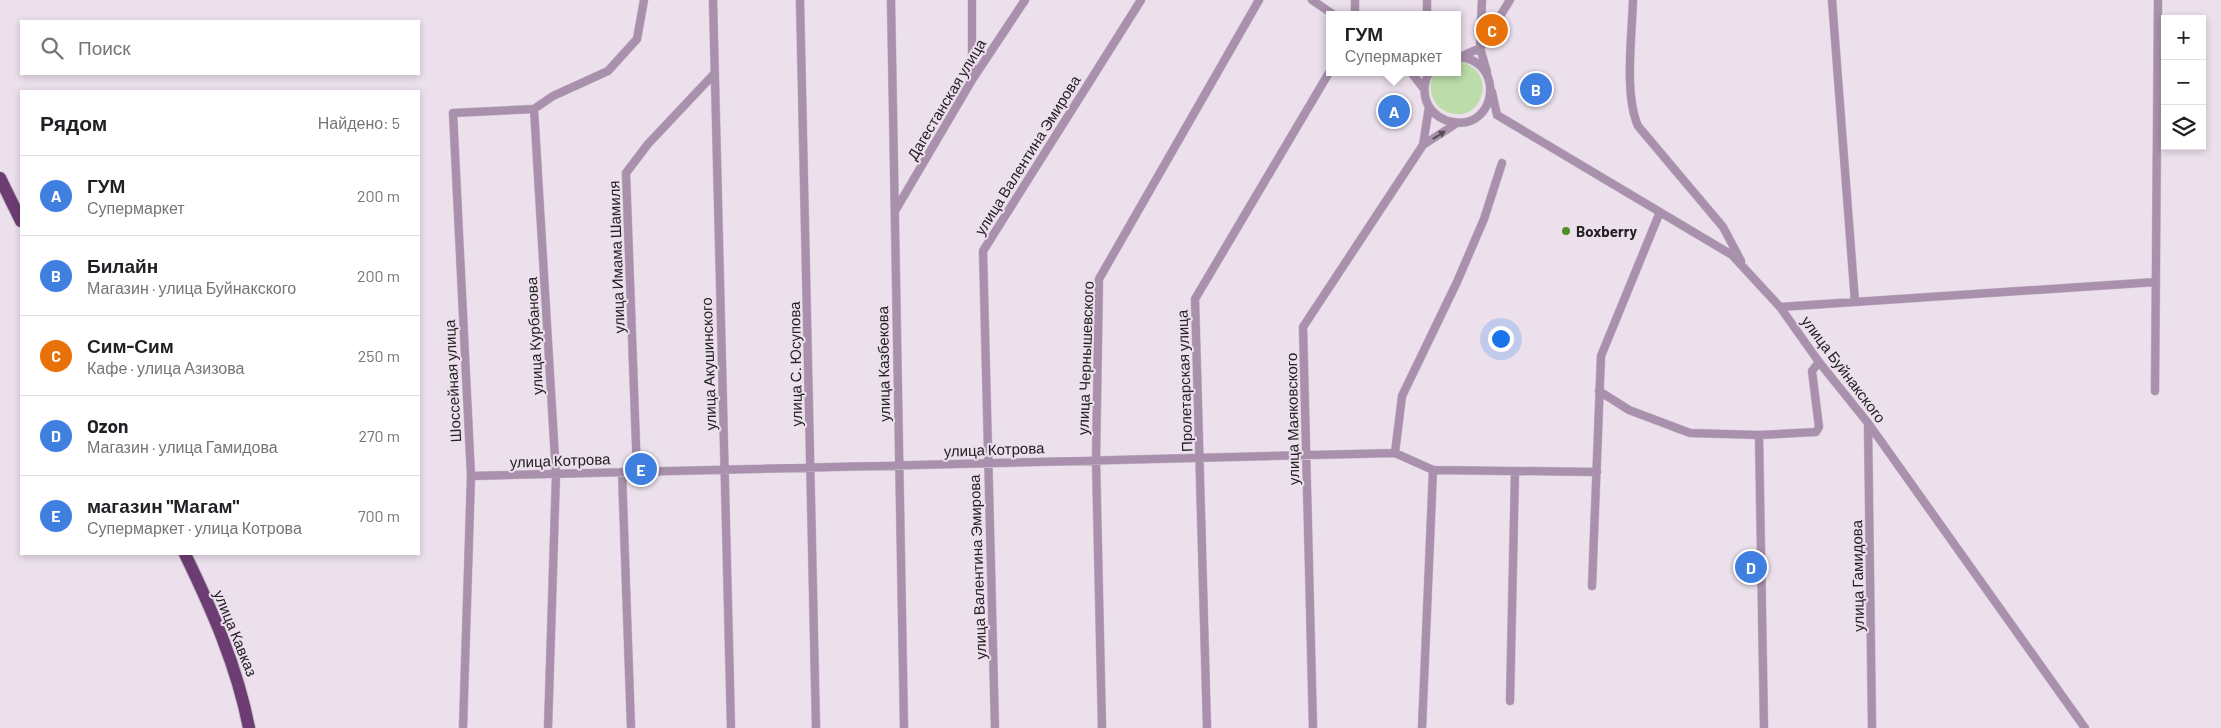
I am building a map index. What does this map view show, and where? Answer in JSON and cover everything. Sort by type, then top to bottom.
[{"type":"highway","points":[[0,178],[20,219]]},
{"type":"highway","name":"улица Кавказ","points":[[185,555],[231,659],[242,692],[249,728]]},
{"type":"street","points":[[534,109],[553,96],[608,71],[637,39],[644,0]]},
{"type":"street","name":"улица Акушинского","points":[[713,0],[713,76],[731,728]]},
{"type":"street","name":"улица С. Юсупова","points":[[800,0],[816,728]]},
{"type":"street","name":"улица Казбекова","points":[[891,0],[904,728]]},
{"type":"street","points":[[972,0],[972,80]]},
{"type":"street","name":"Дагестанская улица","points":[[894,213],[972,80],[1024,0]]},
{"type":"street","name":"улица Валентина Эмирова","points":[[996,728],[983,251],[1141,0]]},
{"type":"street","name":"улица Чернышевского","points":[[1102,728],[1096,460],[1099,280],[1259,0]]},
{"type":"street","points":[[1312,0],[1328,11]]},
{"type":"street","points":[[1423,145],[1457,123],[1476,117],[1497,115],[1480,48],[1482,0]]},
{"type":"street","points":[[1461,56],[1480,48],[1510,0]]},
{"type":"street","points":[[1632,0],[1630,93],[1632,113],[1638,126],[1724,227],[1743,267]]},
{"type":"street","points":[[1832,0],[1855,302]]},
{"type":"street","points":[[2155,390],[2158,0]]},
{"type":"street","points":[[1461,57],[1472,60],[1482,67],[1488,77]]},
{"type":"street","name":"улица Имама Шамиля","points":[[637,472],[626,173],[648,144],[713,76]]},
{"type":"street","name":"Пролетарская улица","points":[[1207,728],[1195,300],[1327,76]]},
{"type":"street","points":[[1414,76],[1424,89],[1429,107],[1423,145]]},
{"type":"street","points":[[1424,89],[1429,76]]},
{"type":"street","points":[[1476,117],[1487,104],[1491,88]]},
{"type":"street","points":[[1429,107],[1436,115],[1447,122],[1457,123]]},
{"type":"street","name":"улица Курбанова","points":[[534,109],[556,475],[548,728]]},
{"type":"street","name":"Шоссейная улица","points":[[463,728],[471,476],[453,114],[534,109]]},
{"type":"street","name":"улица Буйнакского","points":[[1497,115],[1732,255],[1780,307],[1819,362],[1868,423],[2085,728]]},
{"type":"street","name":"улица Маяковского","points":[[1313,728],[1303,327],[1423,145]]},
{"type":"street","points":[[1395,453],[1402,396],[1457,282],[1484,219],[1502,163]]},
{"type":"street","points":[[1592,586],[1601,356],[1660,212]]},
{"type":"street","points":[[1780,307],[2156,282]]},
{"type":"street","points":[[1599,391],[1629,410],[1690,433],[1760,435],[1818,431],[1812,371],[1819,362]]},
{"type":"street","name":"улица Гамидова","points":[[1868,423],[1872,728]]},
{"type":"street","points":[[1760,435],[1764,728]]},
{"type":"street","name":"улица Котрова","points":[[471,476],[1395,453],[1433,470],[1597,472]]},
{"type":"street","points":[[1422,728],[1433,470]]},
{"type":"street","points":[[1510,701],[1515,471]]},
{"type":"street","points":[[622,472],[630,728]]},
{"type":"green space","points":[[1461,62],[1471,66],[1479,74],[1482,94],[1478,103],[1471,110],[1462,114],[1450,113],[1444,111],[1433,98],[1433,76],[1461,76]]},
{"type":"place","name":"Сим-Сим","points":[[1492,30]]},
{"type":"place","name":"Билайн","points":[[1536,89]]},
{"type":"place","name":"ГУМ","points":[[1394,111]]},
{"type":"place","name":"Boxberry","points":[[1566,231]]},
{"type":"place","name":"магазин \"Магам\"","points":[[641,469]]},
{"type":"place","name":"Ozon","points":[[1751,567]]}]
